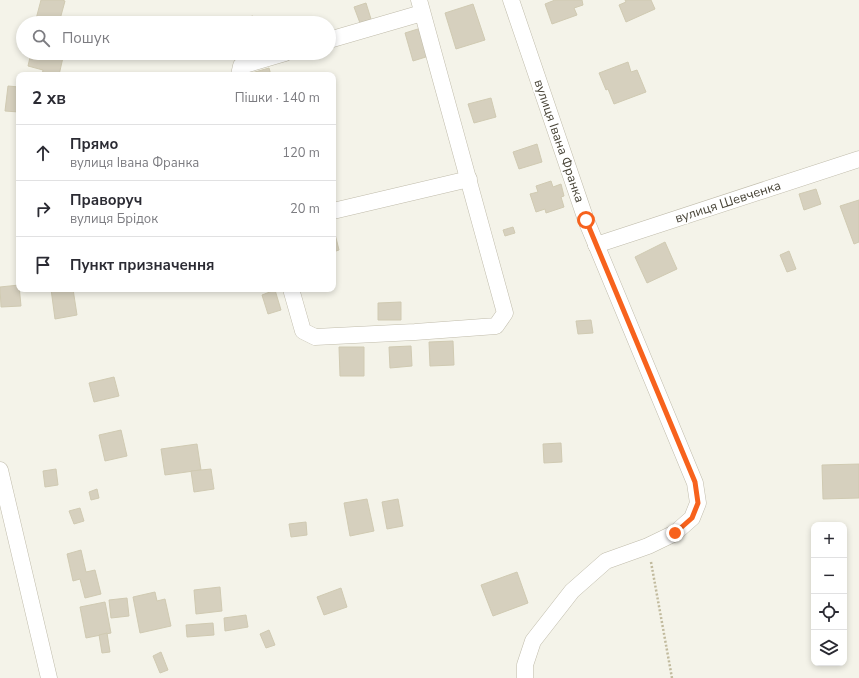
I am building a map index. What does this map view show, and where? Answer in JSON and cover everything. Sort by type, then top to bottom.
[{"type":"street","name":"вулиця Івана Франка","points":[[511,0],[586,220],[695,482],[698,503],[692,518],[675,533],[648,546]]},
{"type":"street","points":[[292,292],[303,331],[315,337],[496,326],[505,313],[420,7],[336,37]]},
{"type":"street","points":[[240,72],[241,66],[261,60]]},
{"type":"street","name":"вулиця Шевченка","points":[[596,245],[859,159]]},
{"type":"street","points":[[336,210],[469,179]]},
{"type":"street","points":[[0,470],[49,678]]},
{"type":"street","points":[[525,678],[525,665],[533,641],[572,591],[606,561],[648,546]]},
{"type":"path","points":[[648,546],[672,678]]},
{"type":"building","points":[[41,0],[65,1],[61,16],[37,16]]},
{"type":"building","points":[[555,0],[582,0],[583,5],[574,8],[577,15],[552,24],[545,4]]},
{"type":"building","points":[[625,0],[651,0],[655,9],[626,22],[619,5],[626,2]]},
{"type":"building","points":[[366,3],[371,19],[360,23],[354,7]]},
{"type":"building","points":[[473,4],[485,40],[456,49],[445,13]]},
{"type":"building","points":[[421,28],[429,56],[413,61],[405,33]]},
{"type":"building","points":[[29,60],[62,60],[60,72],[43,72],[43,70],[28,66]]},
{"type":"building","points":[[628,62],[631,72],[637,70],[646,92],[614,104],[599,73]]},
{"type":"building","points":[[269,68],[270,72],[255,72]]},
{"type":"building","points":[[8,86],[16,87],[16,112],[5,111]]},
{"type":"building","points":[[491,98],[496,117],[474,123],[468,104]]},
{"type":"building","points":[[537,144],[542,162],[519,169],[513,152]]},
{"type":"building","points":[[551,181],[553,187],[561,184],[564,196],[561,197],[564,207],[546,213],[545,209],[536,212],[530,194],[538,192],[536,186]]},
{"type":"building","points":[[816,189],[821,204],[804,210],[799,194]]},
{"type":"building","points":[[859,200],[859,242],[854,244],[840,206]]},
{"type":"building","points":[[513,227],[515,233],[505,236],[503,230]]},
{"type":"building","points":[[336,238],[339,250],[336,251]]},
{"type":"building","points":[[665,242],[677,269],[647,283],[635,257]]},
{"type":"building","points":[[789,251],[796,269],[787,272],[780,255]]},
{"type":"building","points":[[16,285],[16,292],[20,292],[21,306],[1,307],[0,287]]},
{"type":"building","points":[[51,292],[73,292],[77,315],[55,319]]},
{"type":"building","points":[[270,292],[276,292],[281,310],[268,314],[262,295]]},
{"type":"building","points":[[401,302],[401,320],[378,320],[378,303]]},
{"type":"building","points":[[591,320],[593,333],[578,334],[576,321]]},
{"type":"building","points":[[453,341],[454,365],[430,366],[429,342]]},
{"type":"building","points":[[411,346],[412,366],[390,368],[389,347]]},
{"type":"building","points":[[339,347],[364,347],[364,376],[340,376]]},
{"type":"building","points":[[114,377],[119,396],[94,402],[89,383]]},
{"type":"building","points":[[121,430],[127,456],[105,461],[99,435]]},
{"type":"building","points":[[561,443],[562,462],[544,463],[543,444]]},
{"type":"building","points":[[197,444],[201,470],[165,475],[161,449]]},
{"type":"building","points":[[859,464],[859,498],[823,499],[822,465]]},
{"type":"building","points":[[56,469],[58,485],[45,487],[43,471]]},
{"type":"building","points":[[211,469],[214,489],[194,492],[191,471]]},
{"type":"building","points":[[97,489],[99,498],[91,500],[89,492]]},
{"type":"building","points":[[367,499],[374,531],[350,536],[344,503]]},
{"type":"building","points":[[398,499],[403,526],[387,529],[382,502]]},
{"type":"building","points":[[80,508],[84,521],[74,524],[69,511]]},
{"type":"building","points":[[306,522],[307,535],[291,537],[289,524]]},
{"type":"building","points":[[81,550],[86,572],[95,570],[101,594],[85,598],[80,579],[73,581],[67,554]]},
{"type":"building","points":[[517,572],[528,603],[493,616],[481,585]]},
{"type":"building","points":[[220,587],[222,611],[196,614],[194,590]]},
{"type":"building","points":[[341,588],[347,607],[324,615],[317,597]]},
{"type":"building","points":[[155,592],[157,601],[165,599],[171,626],[140,633],[133,597]]},
{"type":"building","points":[[127,598],[129,616],[111,618],[109,600]]},
{"type":"building","points":[[105,602],[111,633],[86,638],[80,607]]},
{"type":"building","points":[[246,615],[248,627],[225,631],[224,618]]},
{"type":"building","points":[[213,623],[214,635],[187,637],[186,625]]},
{"type":"building","points":[[269,630],[275,645],[266,648],[260,634]]},
{"type":"building","points":[[107,633],[110,652],[102,653],[99,635]]},
{"type":"building","points":[[161,652],[168,670],[160,673],[153,656]]},
{"type":"route","points":[[586,220],[695,482],[698,503],[692,518],[675,533]]}]
